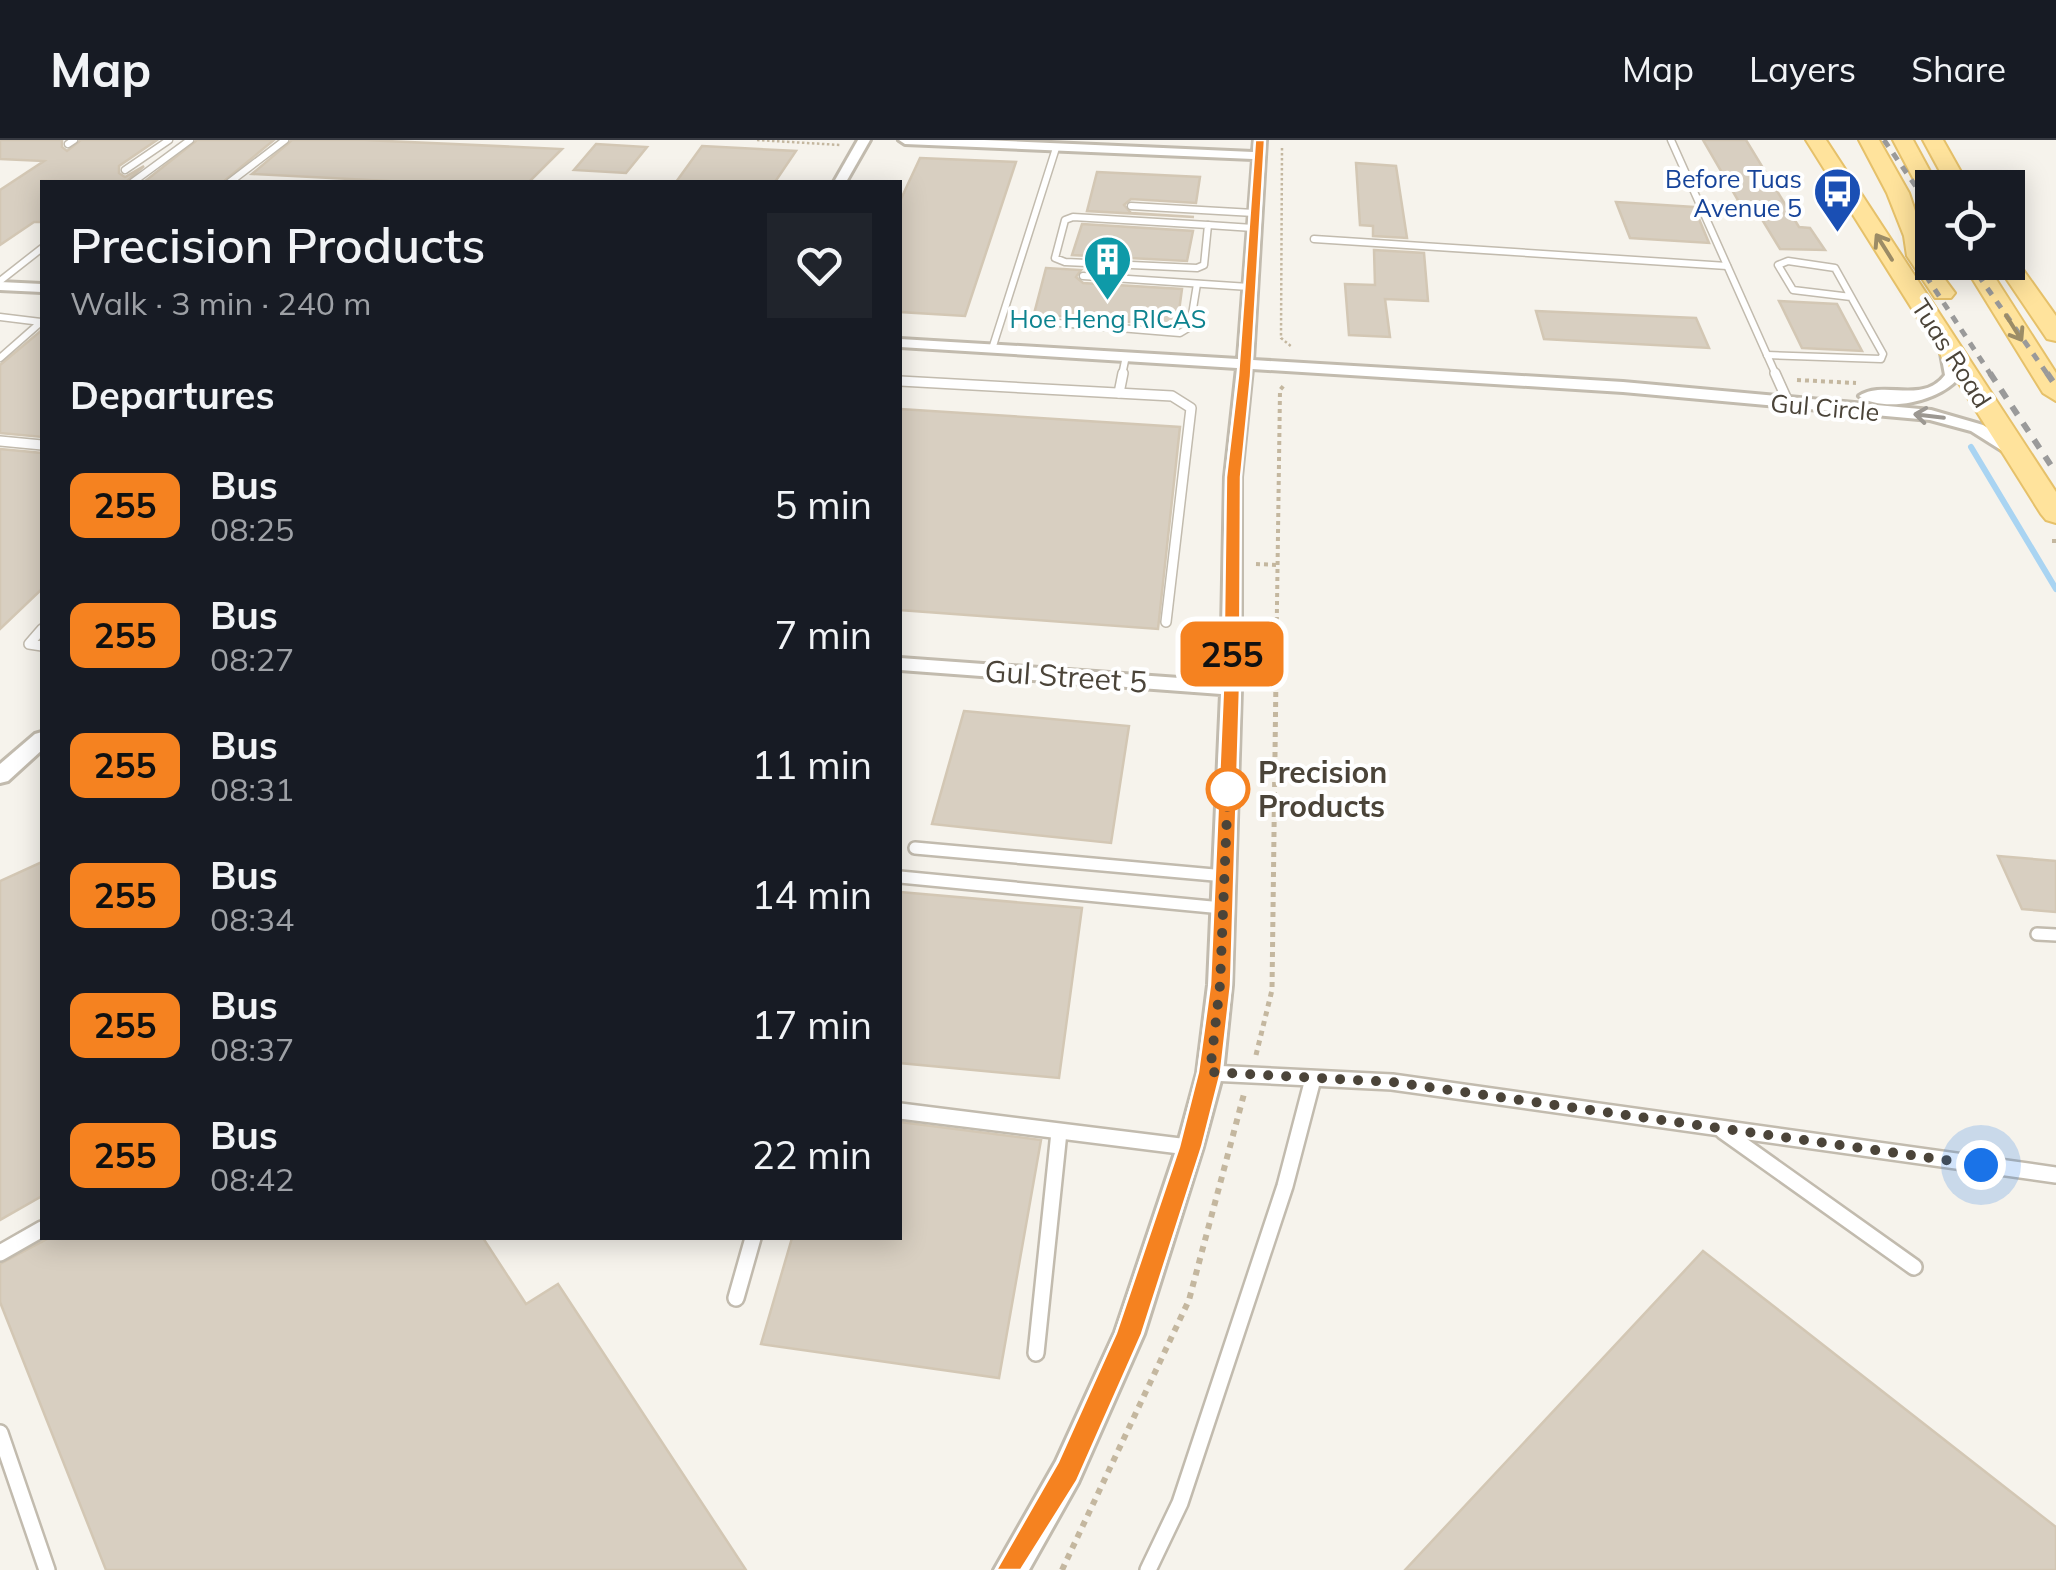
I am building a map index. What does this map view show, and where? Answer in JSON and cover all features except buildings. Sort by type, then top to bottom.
[{"type":"main road","name":"Tuas Road","points":[[1816,140],[2018,453],[2055,532]]},
{"type":"main road","points":[[1830,140],[1853,184],[1858,206]]},
{"type":"main road","name":"Tuas Road","points":[[1846,140],[1915,236]]},
{"type":"main road","name":"Tuas Road","points":[[1869,140],[1898,193],[1915,236]]},
{"type":"main road","points":[[1903,140],[1919,170]]},
{"type":"main road","points":[[1933,140],[1950,170]]},
{"type":"main road","name":"Tuas Road","points":[[1934,280],[2056,467]]},
{"type":"main road","points":[[1984,280],[2056,393]]},
{"type":"main road","points":[[2018,280],[2056,334]]},
{"type":"street","points":[[904,140],[1021,143],[1056,148],[1128,146],[1259,156]]},
{"type":"street","points":[[1010,1570],[1067,1472],[1129,1334],[1190,1147],[1210,1072],[1223,985],[1234,477],[1260,140]]},
{"type":"street","points":[[841,180],[862,142]]},
{"type":"street","points":[[0,283],[40,288]]},
{"type":"street","name":"Gul Circle","points":[[902,343],[1623,387],[1893,397],[1933,392],[1952,380],[1947,348]]},
{"type":"street","name":"Gul Circle","points":[[1784,392],[1942,417],[1977,428],[2018,453]]},
{"type":"street","name":"Gul Street 5","points":[[902,664],[1231,688]]},
{"type":"street","points":[[0,776],[40,741]]},
{"type":"lane","points":[[125,170],[169,140]]},
{"type":"lane","points":[[136,180],[190,140]]},
{"type":"lane","points":[[233,180],[285,140]]},
{"type":"lane","points":[[1670,140],[1784,392]]},
{"type":"lane","points":[[992,348],[1056,148]]},
{"type":"lane","points":[[1131,206],[1254,220]]},
{"type":"lane","points":[[1208,226],[1204,264],[1198,268],[1065,262],[1055,258],[1069,218],[1208,226],[1254,220]]},
{"type":"lane","points":[[1314,239],[1727,266]]},
{"type":"lane","points":[[0,283],[40,250]]},
{"type":"lane","points":[[28,259],[40,260]]},
{"type":"lane","points":[[1766,354],[1881,358],[1883,354],[1851,297],[1832,266],[1788,261],[1778,266],[1793,290],[1851,297]]},
{"type":"lane","points":[[1083,276],[1249,287]]},
{"type":"lane","points":[[1034,321],[1180,333],[1190,327],[1197,284]]},
{"type":"lane","points":[[30,319],[40,312]]},
{"type":"lane","points":[[0,317],[40,320],[0,358]]},
{"type":"lane","points":[[1119,394],[1126,356]]},
{"type":"lane","points":[[902,381],[1172,396],[1191,408],[1166,622]]},
{"type":"lane","points":[[0,440],[40,445]]},
{"type":"lane","points":[[40,632],[30,644],[40,646]]},
{"type":"lane","points":[[915,848],[1225,876]]},
{"type":"lane","points":[[902,877],[1222,908]]},
{"type":"lane","points":[[2038,934],[2056,936]]},
{"type":"lane","points":[[1210,1072],[1392,1082],[2056,1176]]},
{"type":"lane","points":[[1148,1570],[1180,1504],[1285,1186],[1313,1079]]},
{"type":"lane","points":[[902,1111],[1190,1147]]},
{"type":"lane","points":[[1720,1128],[1914,1267]]},
{"type":"lane","points":[[1036,1353],[1059,1132]]},
{"type":"lane","points":[[0,1253],[40,1230]]},
{"type":"lane","points":[[736,1298],[752,1240]]},
{"type":"lane","points":[[0,1433],[47,1570]]},
{"type":"path","points":[[757,140],[834,147],[862,142]]},
{"type":"path","points":[[1282,140],[1281,338],[1303,350]]},
{"type":"path","points":[[1062,1570],[1189,1300],[1272,990],[1280,390],[1294,381]]},
{"type":"path","points":[[1784,392],[1864,383]]},
{"type":"waterway","points":[[1971,447],[2056,589]]},
{"type":"railway","points":[[1884,140],[1915,185]]},
{"type":"railway","points":[[1929,280],[1991,375]]},
{"type":"railway","points":[[1982,280],[2048,375]]},
{"type":"railway","points":[[1990,373],[2056,473]]},
{"type":"railway","points":[[2047,373],[2056,386]]},
{"type":"bus line","name":"255","points":[[1011,1570],[1067,1472],[1129,1334],[1190,1147],[1210,1072],[1220,985],[1225,876],[1234,477],[1260,140]]},
{"type":"place","name":"Before Tuas Avenue 5","points":[[1837,234]]},
{"type":"place","name":"Hoe Heng RICAS","points":[[1108,302]]},
{"type":"place","name":"Precision Products","points":[[1228,789]]},
{"type":"route","points":[[1228,789],[1220,985],[1210,1072],[1392,1082],[1981,1165]]}]
